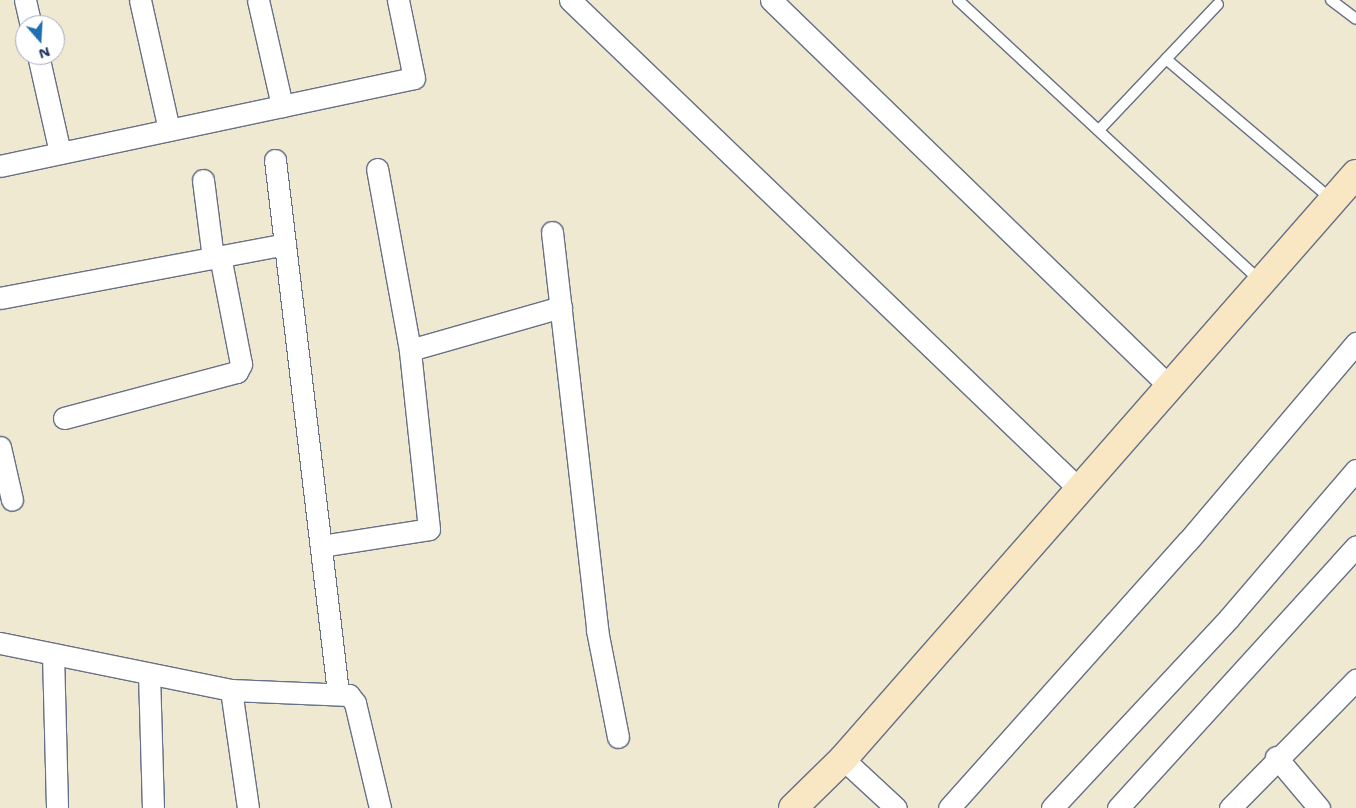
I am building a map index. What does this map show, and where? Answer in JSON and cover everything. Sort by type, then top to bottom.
[{"type":"main road","points":[[793,808],[843,760],[1356,174]]},
{"type":"street","points":[[25,0],[29,15]]},
{"type":"street","points":[[140,0],[169,130]]},
{"type":"street","points":[[258,0],[282,106]]},
{"type":"street","points":[[0,166],[414,78],[398,0]]},
{"type":"street","points":[[570,0],[1079,489]]},
{"type":"street","points":[[771,0],[1169,386]]},
{"type":"street","points":[[40,65],[60,153]]},
{"type":"street","points":[[275,160],[338,692]]},
{"type":"street","points":[[321,546],[429,529],[410,350],[377,170]]},
{"type":"street","points":[[64,418],[237,372],[241,364],[216,257],[203,180]]},
{"type":"street","points":[[552,232],[597,630],[618,737]]},
{"type":"street","points":[[0,298],[285,244]]},
{"type":"street","points":[[410,350],[561,307]]},
{"type":"street","points":[[949,808],[1188,541],[1356,343]]},
{"type":"street","points":[[0,447],[12,500]]},
{"type":"street","points":[[1052,808],[1229,618],[1356,470]]},
{"type":"street","points":[[1118,808],[1356,546]]},
{"type":"street","points":[[0,643],[231,690],[338,692],[355,703],[380,808]]},
{"type":"street","points":[[53,654],[57,808]]},
{"type":"street","points":[[149,674],[153,808]]},
{"type":"street","points":[[1230,808],[1276,757],[1356,680]]},
{"type":"street","points":[[231,690],[248,808]]},
{"type":"street","points":[[1276,757],[1307,803]]},
{"type":"street","points":[[843,760],[896,808]]},
{"type":"lane","points":[[958,0],[1261,282]]},
{"type":"lane","points":[[1331,0],[1356,19]]},
{"type":"lane","points":[[1099,130],[1218,4]]},
{"type":"lane","points":[[1166,58],[1332,200]]}]
